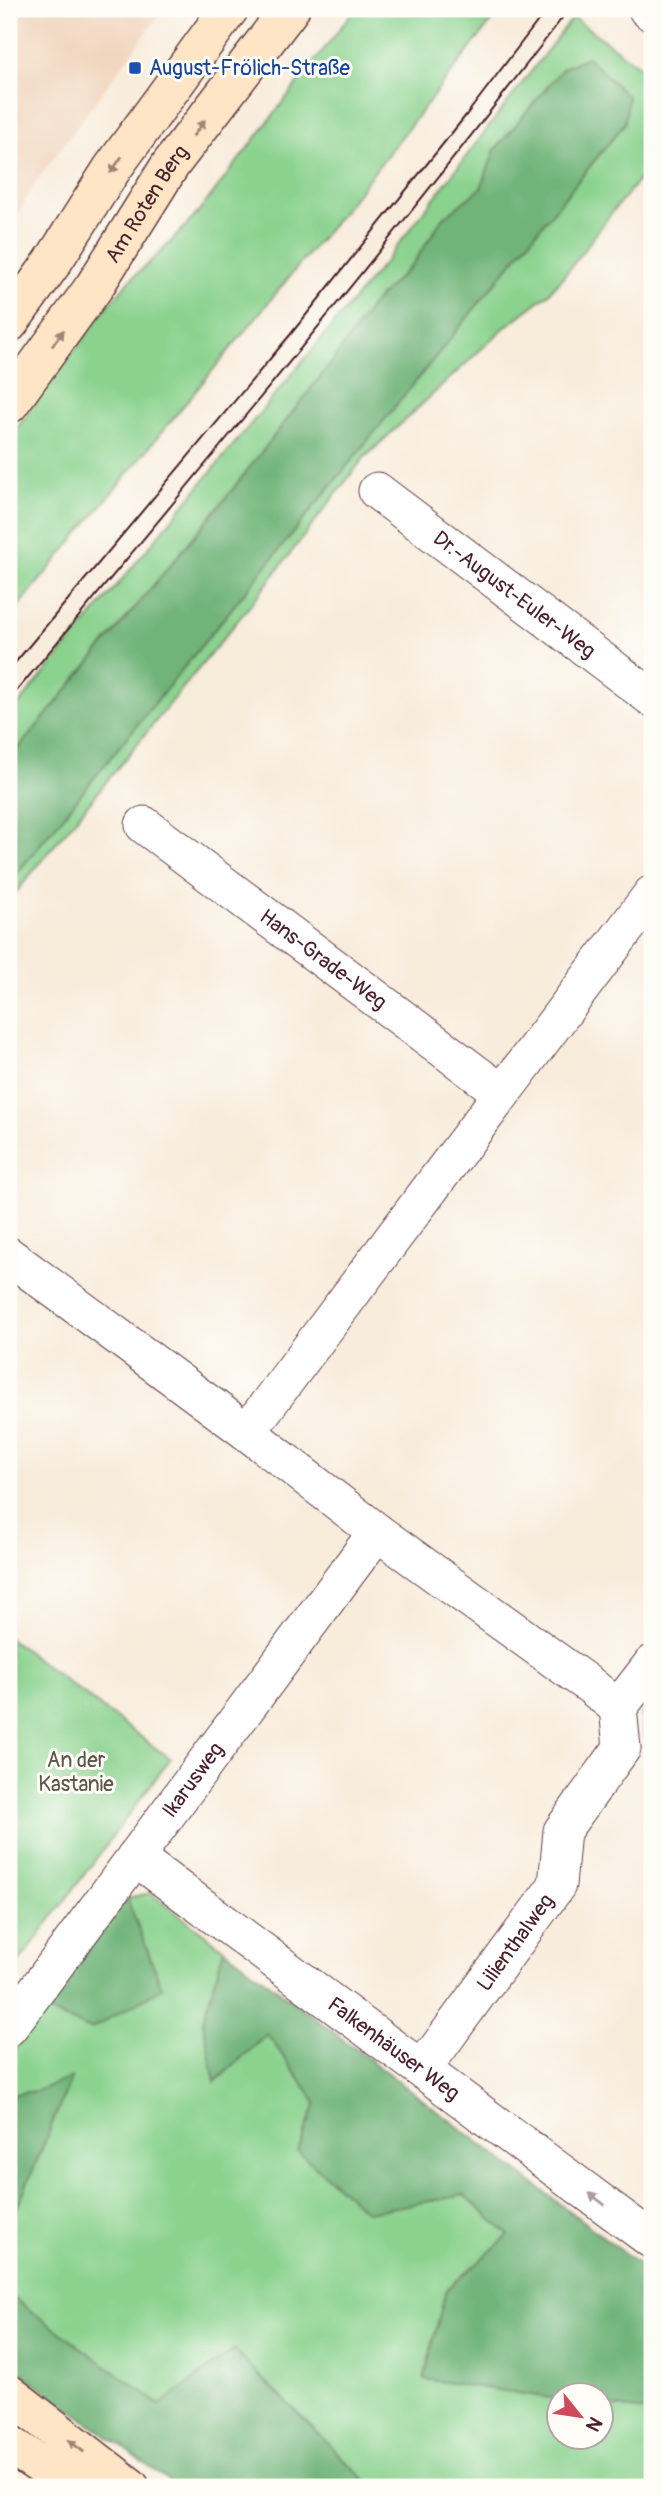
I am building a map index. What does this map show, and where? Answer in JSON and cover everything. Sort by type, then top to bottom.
[{"type":"main road","points":[[9,323],[52,263],[112,169],[229,9]]},
{"type":"main road","name":"Am Roten Berg","points":[[9,404],[94,287],[171,164],[290,9]]},
{"type":"main road","points":[[9,2394],[130,2487]]},
{"type":"main road","points":[[9,2444],[74,2487]]},
{"type":"street","points":[[647,9],[652,13]]},
{"type":"street","name":"Dr.-August-Euler-Weg","points":[[377,491],[652,698]]},
{"type":"street","name":"Hans-Grade-Weg","points":[[144,825],[502,1093]]},
{"type":"street","points":[[247,1432],[652,894]]},
{"type":"street","points":[[9,1256],[247,1432],[376,1532],[618,1708],[652,1664]]},
{"type":"street","name":"Ikarusweg","points":[[9,2027],[376,1532]]},
{"type":"street","name":"Lilienthalweg","points":[[422,2070],[557,1885],[562,1831],[622,1748],[618,1708]]},
{"type":"street","name":"Falkenhäuser Weg","points":[[135,1857],[652,2240]]},
{"type":"shaded area","points":[[9,9],[164,9],[36,182],[9,228]]},
{"type":"green space","points":[[355,9],[501,9],[341,214],[9,618],[9,439],[105,309],[127,283],[197,214]]},
{"type":"green space","points":[[573,17],[652,76],[652,164],[548,294],[504,328],[363,459],[253,602],[9,901],[9,883],[625,123],[563,68],[495,150],[482,188],[443,218],[412,265],[376,300],[332,362],[225,499],[9,760],[9,716],[385,262]]},
{"type":"green space","points":[[587,57],[628,97],[625,123],[9,883],[9,760],[225,499],[332,362],[376,300],[412,265],[443,218],[481,188],[495,150],[563,68]]},
{"type":"green space","name":"An der Kastanie","points":[[9,1638],[170,1759],[9,1976]]},
{"type":"green space","points":[[652,1694],[652,1738],[645,1736],[641,1714]]},
{"type":"green space","points":[[150,1893],[224,1949],[203,2021],[216,2081],[267,2034],[316,2102],[367,2212],[464,2195],[509,2235],[446,2290],[424,2379],[546,2397],[546,2450],[616,2450],[616,2407],[652,2412],[652,2487],[372,2487],[234,2350],[160,2405],[9,2295],[9,2227],[71,2079],[36,2091],[9,2095],[9,2057],[127,1898]]},
{"type":"green space","points":[[127,1898],[162,1988],[91,2029],[44,2010]]},
{"type":"green space","points":[[224,1949],[652,2274],[652,2412],[616,2407],[616,2380],[546,2380],[546,2397],[424,2379],[446,2290],[509,2235],[464,2195],[367,2212],[298,2151],[316,2102],[267,2034],[215,2082],[203,2021]]},
{"type":"green space","points":[[71,2078],[9,2227],[9,2095],[36,2091]]},
{"type":"green space","points":[[9,2295],[160,2405],[234,2350],[372,2487],[177,2487],[9,2364]]},
{"type":"tram line","points":[[9,670],[290,335],[467,114],[547,9]]},
{"type":"tram line","points":[[9,700],[363,271],[569,9]]},
{"type":"place","name":"August-Frölich-Straße","points":[[135,68]]}]
